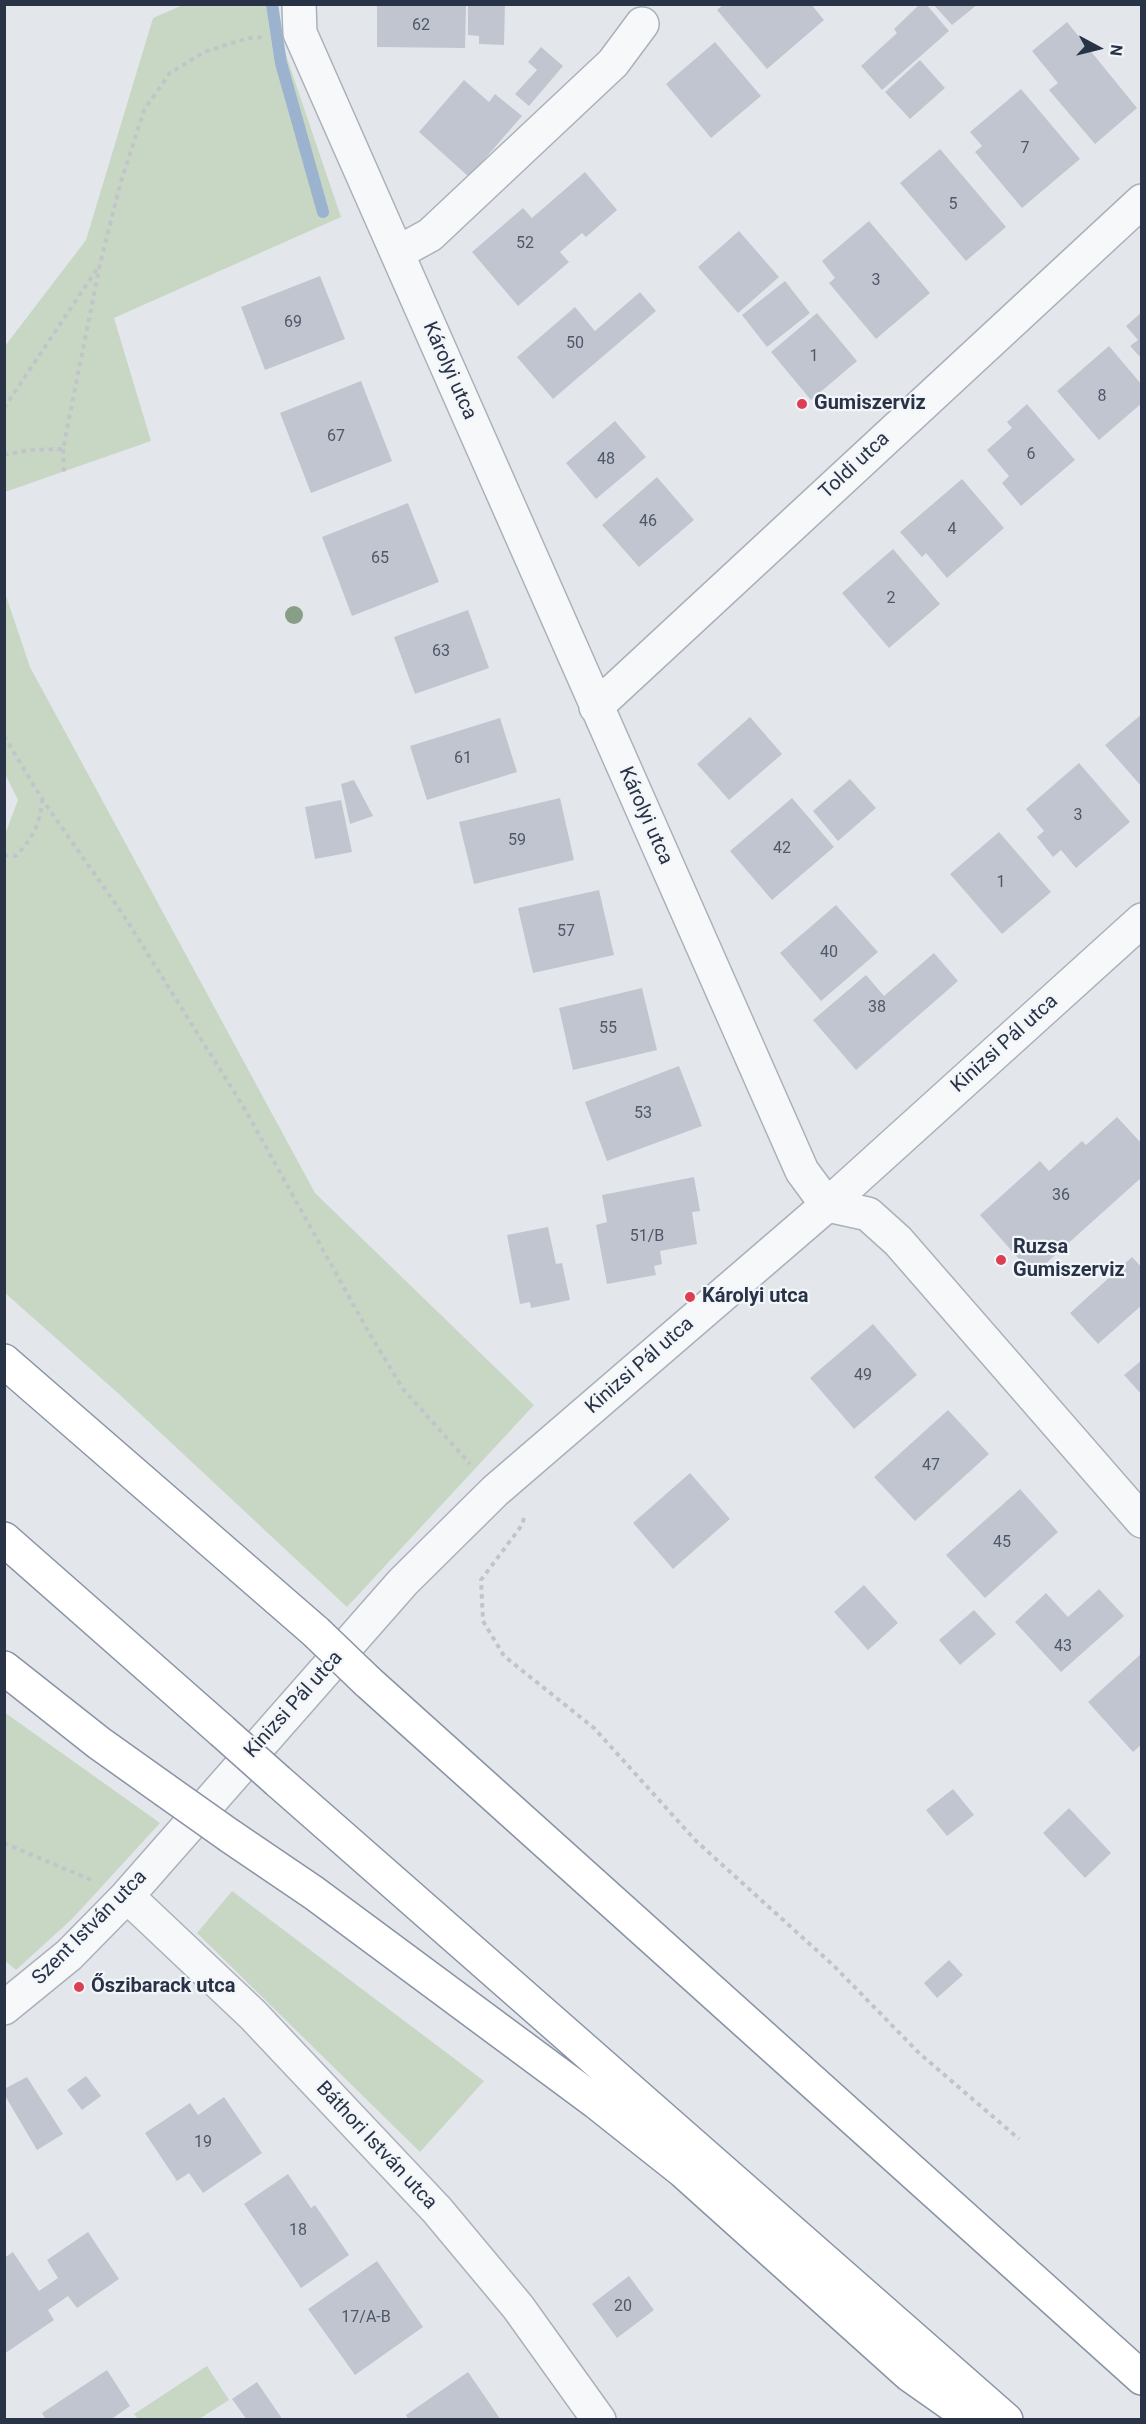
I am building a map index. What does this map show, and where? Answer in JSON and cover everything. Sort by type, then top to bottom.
[{"type":"highway","points":[[4,1360],[316,1632],[367,1681],[1142,2378]]},
{"type":"highway","points":[[4,1539],[1006,2420]]},
{"type":"highway","points":[[4,1668],[99,1743],[315,1893],[596,2102],[683,2171],[909,2375],[974,2420]]},
{"type":"street","name":"Károlyi utca","points":[[299,4],[300,33],[802,1171],[827,1205]]},
{"type":"street","points":[[397,253],[430,235],[613,63],[642,24]]},
{"type":"street","name":"Toldi utca","points":[[596,706],[1142,201]]},
{"type":"street","name":"Kinizsi Pál utca","points":[[171,1844],[403,1582],[505,1482],[827,1205],[1142,920]]},
{"type":"street","points":[[827,1205],[868,1214],[898,1241],[1142,1521]]},
{"type":"street","name":"Szent István utca","points":[[4,2008],[69,1955],[127,1896],[171,1844]]},
{"type":"street","name":"Báthori István utca","points":[[127,1896],[253,2014],[437,2210],[518,2307],[599,2420]]},
{"type":"path","points":[[64,473],[63,449],[100,264],[120,186],[144,110],[170,73],[204,52],[248,38]]},
{"type":"path","points":[[4,408],[100,264]]},
{"type":"path","points":[[4,454],[29,450],[63,449]]},
{"type":"path","points":[[4,736],[42,799],[124,916],[246,1111],[368,1331],[403,1389],[505,1482],[526,1508],[522,1525],[481,1580],[483,1621],[504,1656],[594,1728],[696,1841],[834,1966],[918,2053],[1019,2139]]},
{"type":"path","points":[[4,855],[16,856],[31,840],[41,815],[42,799]]},
{"type":"path","points":[[4,1843],[127,1896]]},
{"type":"green space","points":[[185,4],[269,5],[341,217],[114,318],[151,441],[5,492],[5,346],[86,240],[153,18]]},
{"type":"green space","points":[[5,593],[30,667],[315,1193],[534,1405],[347,1607],[119,1394],[5,1293],[4,837],[18,800],[5,774]]},
{"type":"green space","points":[[4,1712],[160,1823],[73,1918],[16,1970],[4,1960]]},
{"type":"green space","points":[[232,1891],[484,2081],[420,2152],[197,1933]]},
{"type":"green space","points":[[207,2366],[229,2400],[199,2419],[138,2419],[134,2414]]},
{"type":"building","points":[[377,4],[466,4],[465,48],[377,47]]},
{"type":"building","points":[[468,4],[505,4],[504,45],[479,44],[479,36],[468,35]]},
{"type":"building","points":[[724,4],[811,4],[824,20],[767,69],[717,10]]},
{"type":"building","points":[[920,4],[926,4],[949,31],[882,90],[861,66],[897,33],[894,29]]},
{"type":"building","points":[[933,4],[978,4],[952,25]]},
{"type":"building","points":[[1067,22],[1137,108],[1095,144],[1049,90],[1058,83],[1032,51]]},
{"type":"building","points":[[715,42],[761,96],[711,138],[666,84]]},
{"type":"building","points":[[541,47],[563,66],[529,106],[515,94],[537,70],[528,62]]},
{"type":"building","points":[[920,60],[945,88],[910,119],[885,92]]},
{"type":"building","points":[[464,80],[489,102],[495,94],[522,116],[469,177],[419,132]]},
{"type":"building","points":[[1021,89],[1080,159],[1022,208],[975,152],[982,146],[970,132]]},
{"type":"building","points":[[940,149],[1006,227],[966,261],[900,183]]},
{"type":"building","points":[[585,172],[617,210],[586,237],[582,233],[560,252],[569,262],[518,306],[472,252],[523,208],[532,218]]},
{"type":"building","points":[[869,221],[930,293],[876,339],[829,283],[835,278],[822,261]]},
{"type":"building","points":[[739,231],[779,277],[738,313],[698,267]]},
{"type":"building","points":[[320,276],[345,339],[265,370],[241,307]]},
{"type":"building","points":[[785,281],[810,313],[767,347],[742,315]]},
{"type":"building","points":[[640,292],[656,311],[553,399],[517,357],[575,307],[595,331]]},
{"type":"building","points":[[1142,312],[1142,359],[1130,346],[1138,340],[1126,326]]},
{"type":"building","points":[[817,313],[857,361],[811,400],[771,352]]},
{"type":"building","points":[[1109,346],[1142,385],[1142,403],[1099,440],[1057,391]]},
{"type":"building","points":[[361,381],[392,461],[311,493],[280,413]]},
{"type":"building","points":[[1027,404],[1075,460],[1021,506],[1002,483],[1009,476],[987,450],[1012,428],[1007,422]]},
{"type":"building","points":[[615,421],[646,457],[596,499],[566,463]]},
{"type":"building","points":[[657,477],[694,520],[639,567],[602,525]]},
{"type":"building","points":[[962,479],[1004,528],[947,578],[926,553],[922,557],[900,532]]},
{"type":"building","points":[[408,503],[439,582],[352,616],[322,537]]},
{"type":"building","points":[[893,549],[940,604],[889,648],[842,593]]},
{"type":"building","points":[[468,610],[489,668],[415,694],[394,637]]},
{"type":"building","points":[[1142,714],[1142,787],[1105,745]]},
{"type":"building","points":[[750,717],[782,754],[729,800],[697,764]]},
{"type":"building","points":[[500,718],[517,772],[427,800],[410,746]]},
{"type":"building","points":[[1079,763],[1130,822],[1076,868],[1061,850],[1053,857],[1037,837],[1044,831],[1026,809]]},
{"type":"building","points":[[850,779],[876,808],[838,841],[813,811]]},
{"type":"building","points":[[354,780],[373,816],[350,824],[341,784]]},
{"type":"building","points":[[560,798],[574,860],[474,884],[459,822]]},
{"type":"building","points":[[792,798],[834,847],[772,900],[730,851]]},
{"type":"building","points":[[341,800],[352,852],[315,859],[305,807]]},
{"type":"building","points":[[999,832],[1051,892],[1002,934],[950,874]]},
{"type":"building","points":[[599,890],[614,955],[533,973],[518,908]]},
{"type":"building","points":[[836,905],[878,952],[821,1001],[780,953]]},
{"type":"building","points":[[934,953],[958,981],[856,1070],[813,1020],[866,975],[884,996]]},
{"type":"building","points":[[642,988],[657,1050],[573,1070],[559,1008]]},
{"type":"building","points":[[679,1066],[702,1126],[607,1161],[585,1102]]},
{"type":"building","points":[[1117,1117],[1142,1144],[1142,1177],[1033,1275],[980,1215],[1040,1161],[1049,1171],[1082,1141],[1086,1145]]},
{"type":"building","points":[[694,1177],[700,1211],[692,1212],[697,1244],[660,1251],[662,1264],[654,1266],[656,1275],[607,1284],[596,1225],[607,1222],[602,1195]]},
{"type":"building","points":[[548,1227],[556,1264],[562,1263],[570,1300],[531,1308],[530,1302],[520,1304],[507,1235]]},
{"type":"building","points":[[1132,1257],[1142,1268],[1142,1305],[1098,1344],[1070,1313]]},
{"type":"building","points":[[873,1324],[917,1375],[854,1429],[810,1378]]},
{"type":"building","points":[[1142,1360],[1142,1395],[1124,1375]]},
{"type":"building","points":[[948,1410],[989,1454],[915,1521],[874,1477]]},
{"type":"building","points":[[690,1473],[730,1519],[673,1569],[633,1523]]},
{"type":"building","points":[[1020,1489],[1058,1532],[985,1598],[946,1555]]},
{"type":"building","points":[[864,1585],[898,1623],[868,1650],[834,1612]]},
{"type":"building","points":[[1099,1589],[1124,1616],[1061,1672],[1015,1622],[1046,1593],[1068,1617]]},
{"type":"building","points":[[974,1610],[996,1634],[960,1665],[939,1640]]},
{"type":"building","points":[[1142,1653],[1142,1744],[1133,1752],[1088,1702]]},
{"type":"building","points":[[953,1789],[974,1815],[947,1836],[926,1810]]},
{"type":"building","points":[[1069,1808],[1111,1853],[1085,1878],[1043,1833]]},
{"type":"building","points":[[949,1960],[963,1975],[937,1998],[924,1983]]},
{"type":"building","points":[[86,2076],[101,2096],[82,2110],[67,2090]]},
{"type":"building","points":[[27,2077],[63,2134],[37,2150],[4,2094],[4,2089]]},
{"type":"building","points":[[224,2097],[262,2153],[203,2193],[189,2173],[177,2181],[145,2133],[190,2103],[198,2115]]},
{"type":"building","points":[[288,2174],[311,2208],[315,2205],[349,2255],[301,2288],[244,2204]]},
{"type":"building","points":[[88,2232],[119,2279],[77,2308],[68,2296],[48,2310],[54,2320],[4,2354],[4,2258],[13,2252],[39,2291],[58,2278],[47,2260]]},
{"type":"building","points":[[377,2261],[423,2327],[355,2375],[308,2309]]},
{"type":"building","points":[[629,2276],[654,2310],[617,2338],[592,2304]]},
{"type":"building","points":[[107,2370],[130,2406],[110,2420],[46,2420],[42,2413]]},
{"type":"building","points":[[468,2372],[501,2420],[409,2420],[406,2415]]},
{"type":"building","points":[[257,2382],[283,2420],[247,2420],[232,2399]]},
{"type":"waterway","points":[[272,4],[281,63],[323,212]]},
{"type":"place","name":"Gumiszerviz","points":[[802,404]]},
{"type":"place","name":"Ruzsa Gumiszerviz","points":[[1001,1260]]},
{"type":"place","name":"Károlyi utca","points":[[690,1297]]},
{"type":"place","name":"Őszibarack utca","points":[[79,1987]]}]
